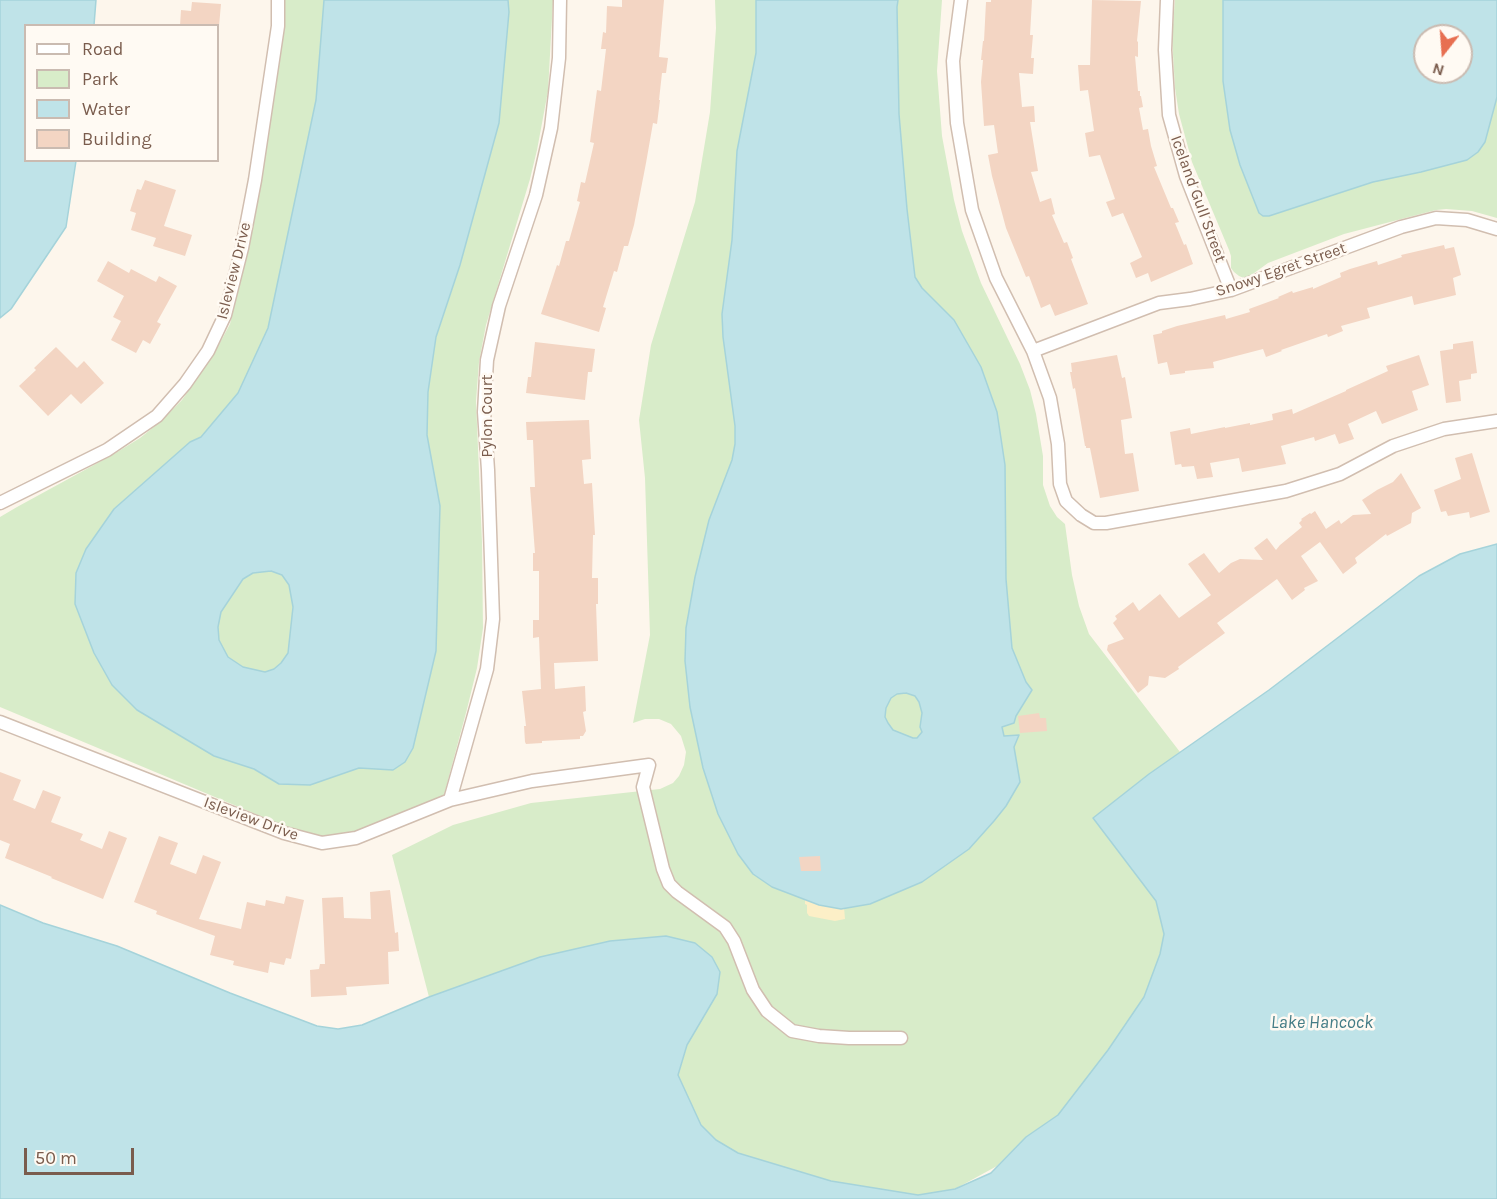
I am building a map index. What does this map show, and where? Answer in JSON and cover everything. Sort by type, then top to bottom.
[{"type":"street","name":"Isleview Drive","points":[[0,503],[107,450],[157,416],[185,384],[208,351],[225,315],[242,248],[255,180],[276,38],[278,0]]},
{"type":"street","name":"Pylon Court","points":[[450,800],[487,669],[493,619],[484,412],[487,360],[500,306],[536,195],[551,128],[560,58],[560,0]]},
{"type":"street","points":[[961,0],[953,61],[954,82],[957,123],[972,210],[996,278],[1033,351],[1050,398],[1058,444],[1060,484],[1066,501],[1081,515],[1094,523],[1116,521],[1286,491],[1340,474],[1393,446],[1434,432],[1497,421]]},
{"type":"street","name":"Iceland Gull Street","points":[[1167,0],[1165,50],[1168,116],[1186,176],[1231,290]]},
{"type":"street","name":"Snowy Egret Street","points":[[1033,351],[1159,303],[1231,290],[1401,227],[1436,218],[1467,220],[1497,229]]},
{"type":"street","name":"Isleview Drive","points":[[0,722],[284,834],[322,843],[356,838],[450,800],[532,781],[649,765],[643,788],[663,869],[669,884],[725,927],[734,941],[753,990],[767,1011],[792,1030],[829,1036],[901,1038]]},
{"type":"green space","points":[[285,0],[553,0],[548,91],[537,150],[486,325],[479,362],[476,401],[483,628],[477,668],[467,709],[444,795],[428,804],[350,835],[331,838],[311,836],[277,823],[0,707],[0,517],[140,438],[182,400],[215,352],[230,324],[245,258]]},
{"type":"green space","points":[[715,0],[942,0],[937,71],[942,136],[954,200],[962,231],[981,283],[1030,390],[1043,456],[1043,485],[1050,506],[1065,524],[1079,606],[1089,634],[1180,752],[1126,792],[1130,866],[1156,901],[1164,934],[1160,954],[1144,997],[1108,1050],[1058,1115],[1026,1137],[997,1166],[955,1189],[918,1195],[831,1181],[738,1153],[716,1140],[701,1125],[678,1075],[687,1045],[717,994],[540,957],[429,997],[392,855],[453,825],[531,803],[660,789],[673,783],[684,765],[686,752],[681,736],[671,724],[659,719],[645,719],[633,723],[650,635],[645,478],[639,420],[651,345],[695,202],[710,112],[716,28]]},
{"type":"green space","points":[[1175,0],[1497,0],[1497,218],[1472,211],[1436,210],[1344,234],[1268,263],[1250,276],[1244,278],[1239,276],[1231,268],[1229,250],[1192,162],[1179,114],[1172,37]]},
{"type":"sand","points":[[805,896],[844,907],[845,919],[835,921],[809,916]]},
{"type":"water","points":[[0,0],[96,0],[94,24],[24,24],[24,162],[76,162],[66,227],[11,309],[0,318]]},
{"type":"water","points":[[324,0],[508,0],[509,12],[499,123],[460,265],[436,337],[428,392],[427,435],[440,506],[436,651],[413,748],[405,762],[393,770],[359,768],[310,785],[279,784],[254,769],[214,756],[137,710],[112,685],[94,653],[75,604],[76,573],[86,549],[114,509],[190,442],[201,437],[238,393],[268,328],[316,100]],"holes":[[[271,571],[282,575],[289,585],[293,607],[288,653],[274,669],[265,672],[243,667],[228,657],[219,640],[218,627],[221,612],[243,579],[253,573]]]},
{"type":"water","points":[[756,0],[898,0],[899,114],[915,277],[922,288],[954,320],[981,367],[997,412],[1005,465],[1006,579],[1012,648],[1026,682],[1032,690],[1014,723],[1002,727],[1004,736],[1019,735],[1014,747],[1020,782],[994,821],[969,849],[922,882],[870,904],[841,909],[819,905],[772,887],[753,874],[738,854],[718,814],[703,768],[690,707],[685,661],[686,628],[695,577],[709,520],[732,460],[735,444],[722,314],[732,240],[737,151],[756,53]],"holes":[[[906,693],[915,696],[922,713],[920,727],[922,732],[917,738],[893,730],[885,717],[891,698],[897,694]]]},
{"type":"water","points":[[1223,0],[1497,0],[1497,97],[1485,142],[1478,152],[1467,160],[1373,182],[1263,216],[1259,213],[1240,165],[1230,130],[1223,81]]},
{"type":"water","name":"Lake Hancock","points":[[1497,544],[1497,1199],[0,1199],[0,905],[43,923],[117,946],[317,1026],[338,1029],[362,1025],[429,997],[540,957],[610,941],[666,936],[695,943],[712,957],[720,972],[717,994],[687,1045],[678,1075],[701,1125],[716,1140],[738,1153],[831,1181],[918,1195],[955,1189],[991,1173],[1026,1137],[1058,1115],[1108,1050],[1144,997],[1160,954],[1164,934],[1156,901],[1093,818],[1149,774],[1269,690],[1419,576],[1460,554]]},
{"type":"building","points":[[622,0],[664,0],[659,57],[668,58],[666,73],[662,73],[657,124],[653,123],[634,225],[628,246],[624,246],[617,272],[614,271],[603,307],[606,308],[599,332],[541,314],[566,241],[569,241],[580,202],[577,201],[581,182],[585,183],[594,143],[590,142],[597,90],[601,91],[606,49],[601,49],[603,32],[606,33],[607,6],[622,7]]},
{"type":"building","points":[[991,0],[1032,0],[1030,35],[1033,35],[1031,58],[1034,58],[1033,74],[1019,73],[1022,107],[1034,106],[1035,122],[1030,122],[1038,171],[1031,172],[1040,202],[1051,198],[1055,214],[1052,215],[1064,243],[1067,242],[1088,304],[1055,316],[1050,304],[1041,308],[1029,276],[1026,277],[1006,228],[992,176],[988,155],[998,153],[994,125],[984,126],[981,82],[986,2],[991,2]]},
{"type":"building","points":[[1092,0],[1141,1],[1137,41],[1138,57],[1135,56],[1138,91],[1140,91],[1143,107],[1139,108],[1143,130],[1148,129],[1157,166],[1154,167],[1179,222],[1175,223],[1193,264],[1151,282],[1148,273],[1136,278],[1130,263],[1142,257],[1123,213],[1112,217],[1106,202],[1115,199],[1100,155],[1089,157],[1085,133],[1094,131],[1088,90],[1080,91],[1078,65],[1090,65]]},
{"type":"building","points":[[192,2],[221,4],[219,26],[219,24],[180,24],[181,10],[191,11]]},
{"type":"building","points":[[145,180],[176,190],[164,226],[192,235],[185,256],[153,246],[156,238],[131,230],[136,213],[130,211],[137,189],[141,190]]},
{"type":"building","points":[[1444,245],[1445,249],[1454,247],[1461,275],[1453,278],[1456,295],[1414,305],[1412,296],[1367,308],[1370,318],[1341,326],[1343,331],[1328,337],[1327,334],[1266,357],[1263,349],[1213,362],[1214,368],[1170,375],[1167,362],[1158,364],[1153,335],[1162,333],[1162,331],[1225,315],[1226,319],[1250,312],[1249,309],[1292,291],[1293,293],[1313,287],[1313,289],[1341,277],[1340,273],[1350,269],[1377,261],[1378,265],[1402,257],[1401,255]]},
{"type":"building","points":[[108,261],[129,273],[131,269],[156,282],[159,276],[177,286],[157,322],[161,324],[150,344],[143,340],[136,353],[111,340],[121,321],[113,317],[124,296],[97,281]]},
{"type":"building","points":[[1473,341],[1477,373],[1471,374],[1471,379],[1459,381],[1461,401],[1446,403],[1440,351],[1453,349],[1453,344]]},
{"type":"building","points":[[535,342],[595,349],[592,372],[588,372],[585,400],[526,393],[528,377],[531,377]]},
{"type":"building","points":[[56,347],[77,368],[84,361],[104,383],[81,404],[71,394],[48,416],[19,386]]},
{"type":"building","points":[[1117,355],[1122,378],[1125,377],[1132,418],[1121,420],[1125,454],[1133,453],[1139,491],[1100,498],[1090,448],[1085,446],[1070,372],[1072,372],[1071,363]]},
{"type":"building","points":[[1419,355],[1429,385],[1412,391],[1418,410],[1382,424],[1376,411],[1348,424],[1354,439],[1339,444],[1335,434],[1315,441],[1314,437],[1281,446],[1286,464],[1242,472],[1239,458],[1210,463],[1213,477],[1197,479],[1194,466],[1175,465],[1170,432],[1190,428],[1191,434],[1250,423],[1250,425],[1273,420],[1272,414],[1292,409],[1293,414],[1388,371],[1386,366]]},
{"type":"building","points":[[589,420],[591,459],[582,460],[584,484],[592,483],[595,535],[593,535],[592,578],[598,578],[598,604],[596,604],[598,661],[554,663],[555,689],[585,686],[586,711],[583,712],[586,731],[580,739],[526,744],[522,691],[541,689],[539,637],[533,638],[533,620],[539,620],[539,571],[533,571],[533,553],[535,553],[530,487],[535,487],[533,440],[527,440],[526,422]]},
{"type":"building","points":[[1472,453],[1490,512],[1470,518],[1469,512],[1448,516],[1446,511],[1441,512],[1434,490],[1461,479],[1455,458]]},
{"type":"building","points":[[1401,473],[1421,508],[1412,513],[1411,523],[1387,536],[1386,534],[1355,558],[1357,563],[1343,574],[1320,542],[1301,556],[1318,581],[1304,588],[1305,590],[1292,600],[1277,579],[1217,623],[1225,633],[1165,678],[1149,676],[1148,685],[1138,693],[1107,650],[1108,645],[1124,639],[1113,623],[1117,619],[1115,616],[1133,602],[1139,611],[1160,594],[1179,618],[1211,595],[1188,564],[1204,553],[1219,573],[1240,559],[1263,560],[1254,548],[1267,538],[1276,550],[1302,527],[1299,523],[1301,519],[1310,513],[1315,511],[1326,529],[1339,520],[1341,524],[1353,515],[1371,514],[1362,500],[1393,482]]},
{"type":"building","points":[[1039,713],[1040,718],[1046,718],[1047,731],[1020,733],[1018,716]]},
{"type":"building","points":[[0,772],[21,780],[13,800],[35,809],[43,790],[61,797],[51,822],[83,834],[80,840],[102,849],[109,831],[127,838],[103,899],[5,858],[10,844],[0,840]]},
{"type":"building","points":[[159,836],[178,843],[170,864],[196,874],[203,855],[221,862],[199,919],[241,929],[247,902],[265,906],[266,900],[284,904],[286,896],[304,900],[291,959],[286,958],[284,965],[270,962],[268,973],[233,965],[234,961],[210,955],[215,936],[156,914],[157,911],[134,902]]},
{"type":"building","points":[[820,856],[821,871],[801,871],[799,857]]},
{"type":"building","points":[[390,890],[399,951],[388,952],[389,984],[346,987],[347,995],[311,997],[310,970],[319,969],[320,964],[325,964],[322,898],[343,897],[344,918],[371,919],[370,892]]}]
